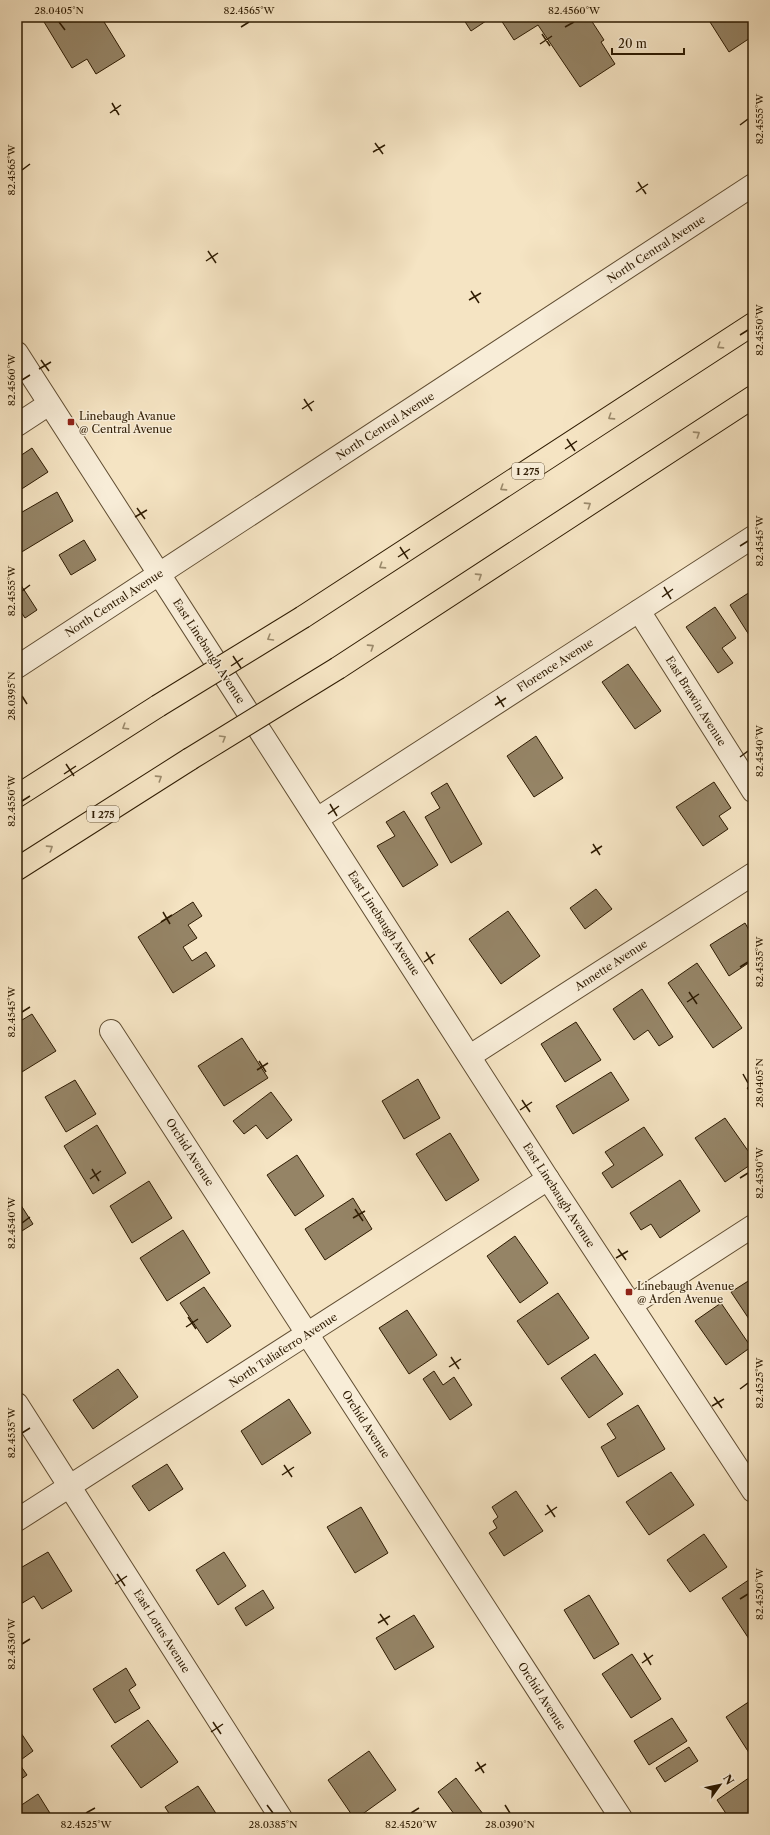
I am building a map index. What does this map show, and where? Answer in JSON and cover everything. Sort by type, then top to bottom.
[{"type":"highway","name":"I 275","points":[[17,796],[158,706],[303,618],[753,324]]},
{"type":"highway","name":"I 275","points":[[17,869],[190,759],[338,668],[753,397]]},
{"type":"street","name":"North Central Avenue","points":[[17,667],[753,185]]},
{"type":"street","name":"East Linebaugh Avenue","points":[[17,353],[548,1179],[753,1492]]},
{"type":"street","points":[[17,425],[49,404]]},
{"type":"street","name":"Florence Avenue","points":[[317,819],[753,537]]},
{"type":"street","name":"East Brawin Avenue","points":[[639,611],[753,791]]},
{"type":"street","name":"Annette Avenue","points":[[470,1056],[753,874]]},
{"type":"street","name":"Orchid Avenue","points":[[111,1030],[621,1818]]},
{"type":"street","name":"North Taliaferro Avenue","points":[[17,1520],[548,1179]]},
{"type":"street","points":[[631,1305],[753,1226]]},
{"type":"street","name":"East Lotus Avenue","points":[[17,1404],[281,1818]]},
{"type":"building","points":[[41,17],[101,17],[125,56],[96,74],[87,59],[72,68]]},
{"type":"building","points":[[462,17],[492,17],[471,31]]},
{"type":"building","points":[[499,17],[589,17],[604,40],[601,42],[615,64],[580,87],[538,25],[514,40]]},
{"type":"building","points":[[717,17],[753,17],[753,36],[729,52],[710,22]]},
{"type":"building","points":[[32,448],[48,472],[17,492],[17,458]]},
{"type":"building","points":[[57,492],[73,521],[20,553],[17,548],[17,515]]},
{"type":"building","points":[[84,540],[96,560],[71,575],[59,555]]},
{"type":"building","points":[[17,579],[37,610],[25,618],[17,606]]},
{"type":"building","points":[[753,590],[753,637],[751,638],[730,605]]},
{"type":"building","points":[[715,607],[736,638],[722,648],[733,663],[718,673],[686,627]]},
{"type":"building","points":[[628,664],[661,711],[635,729],[602,682]]},
{"type":"building","points":[[536,736],[563,778],[534,797],[507,756]]},
{"type":"building","points":[[714,782],[731,808],[719,816],[728,829],[703,846],[676,807]]},
{"type":"building","points":[[447,783],[482,844],[451,863],[425,817],[440,808],[431,793]]},
{"type":"building","points":[[404,811],[438,865],[403,887],[377,846],[395,836],[386,822]]},
{"type":"building","points":[[596,889],[612,909],[585,929],[570,908]]},
{"type":"building","points":[[193,902],[202,916],[188,925],[197,938],[183,947],[192,961],[206,952],[215,966],[173,993],[138,937]]},
{"type":"building","points":[[508,911],[540,956],[501,984],[469,939]]},
{"type":"building","points":[[745,923],[753,937],[753,960],[729,976],[710,945]]},
{"type":"building","points":[[697,963],[742,1028],[713,1048],[668,983]]},
{"type":"building","points":[[642,989],[673,1037],[659,1046],[648,1030],[634,1040],[613,1009]]},
{"type":"building","points":[[32,1014],[56,1051],[17,1075],[17,1023]]},
{"type":"building","points":[[576,1022],[601,1060],[565,1082],[541,1044]]},
{"type":"building","points":[[242,1038],[268,1078],[224,1106],[198,1066]]},
{"type":"building","points":[[611,1072],[629,1100],[573,1134],[556,1106]]},
{"type":"building","points":[[418,1079],[440,1118],[404,1139],[382,1101]]},
{"type":"building","points":[[75,1080],[96,1114],[66,1132],[45,1097]]},
{"type":"building","points":[[753,1084],[753,1096],[747,1088]]},
{"type":"building","points":[[271,1092],[292,1120],[267,1139],[256,1125],[244,1134],[233,1121]]},
{"type":"building","points":[[725,1118],[753,1158],[753,1163],[725,1182],[695,1138]]},
{"type":"building","points":[[97,1125],[126,1173],[93,1194],[64,1146]]},
{"type":"building","points":[[644,1127],[663,1155],[612,1188],[602,1173],[614,1165],[605,1152]]},
{"type":"building","points":[[450,1133],[479,1180],[446,1201],[416,1154]]},
{"type":"building","points":[[297,1155],[324,1196],[295,1216],[267,1175]]},
{"type":"building","points":[[680,1180],[700,1211],[660,1238],[651,1224],[641,1230],[630,1213]]},
{"type":"building","points":[[149,1181],[172,1218],[132,1243],[110,1206]]},
{"type":"building","points":[[353,1198],[372,1229],[325,1260],[305,1229]]},
{"type":"building","points":[[17,1199],[33,1224],[17,1234]]},
{"type":"building","points":[[183,1230],[210,1273],[167,1301],[140,1258]]},
{"type":"building","points":[[515,1236],[548,1283],[520,1303],[487,1256]]},
{"type":"building","points":[[753,1278],[753,1316],[749,1319],[731,1292]]},
{"type":"building","points":[[204,1287],[231,1326],[207,1343],[180,1303]]},
{"type":"building","points":[[558,1293],[589,1338],[548,1365],[517,1321]]},
{"type":"building","points":[[721,1303],[751,1347],[726,1365],[695,1321]]},
{"type":"building","points":[[407,1310],[437,1355],[409,1374],[379,1328]]},
{"type":"building","points":[[595,1354],[623,1394],[589,1418],[561,1378]]},
{"type":"building","points":[[118,1369],[138,1397],[93,1429],[73,1400]]},
{"type":"building","points":[[434,1371],[443,1385],[454,1377],[472,1405],[450,1420],[423,1379]]},
{"type":"building","points":[[289,1399],[311,1433],[262,1465],[241,1431]]},
{"type":"building","points":[[638,1405],[665,1449],[618,1477],[601,1447],[616,1438],[607,1424]]},
{"type":"building","points":[[167,1464],[183,1489],[149,1511],[132,1486]]},
{"type":"building","points":[[671,1472],[694,1505],[649,1535],[626,1502]]},
{"type":"building","points":[[516,1491],[543,1531],[504,1556],[489,1533],[497,1528],[493,1521],[498,1517],[492,1507]]},
{"type":"building","points":[[361,1507],[388,1553],[355,1573],[327,1527]]},
{"type":"building","points":[[704,1534],[727,1567],[690,1592],[667,1560]]},
{"type":"building","points":[[48,1552],[72,1591],[42,1609],[34,1596],[19,1605],[17,1601],[17,1570]]},
{"type":"building","points":[[224,1552],[246,1586],[218,1605],[196,1570]]},
{"type":"building","points":[[753,1577],[753,1645],[722,1598]]},
{"type":"building","points":[[263,1590],[274,1608],[246,1626],[235,1608]]},
{"type":"building","points":[[589,1595],[619,1644],[594,1659],[564,1610]]},
{"type":"building","points":[[414,1615],[434,1647],[395,1670],[376,1638]]},
{"type":"building","points":[[632,1654],[661,1699],[631,1718],[602,1674]]},
{"type":"building","points":[[126,1668],[136,1685],[129,1690],[140,1708],[115,1723],[93,1689]]},
{"type":"building","points":[[753,1699],[753,1759],[726,1717]]},
{"type":"building","points":[[672,1718],[687,1741],[649,1765],[634,1741]]},
{"type":"building","points":[[148,1720],[178,1762],[141,1788],[111,1746]]},
{"type":"building","points":[[17,1727],[33,1751],[18,1762],[27,1775],[17,1782]]},
{"type":"building","points":[[689,1747],[698,1761],[665,1782],[656,1768]]},
{"type":"building","points":[[369,1751],[396,1790],[357,1818],[354,1818],[328,1780]]},
{"type":"building","points":[[753,1775],[753,1818],[729,1818],[717,1800]]},
{"type":"building","points":[[456,1778],[486,1818],[457,1818],[438,1792]]},
{"type":"building","points":[[198,1786],[219,1818],[172,1818],[165,1807]]},
{"type":"building","points":[[38,1794],[53,1818],[17,1818],[17,1808]]},
{"type":"place","name":"Linebaugh Avanue @ Central Avenue","points":[[71,422]]},
{"type":"place","name":"Linebaugh Avenue @ Arden Avenue","points":[[629,1292]]}]
